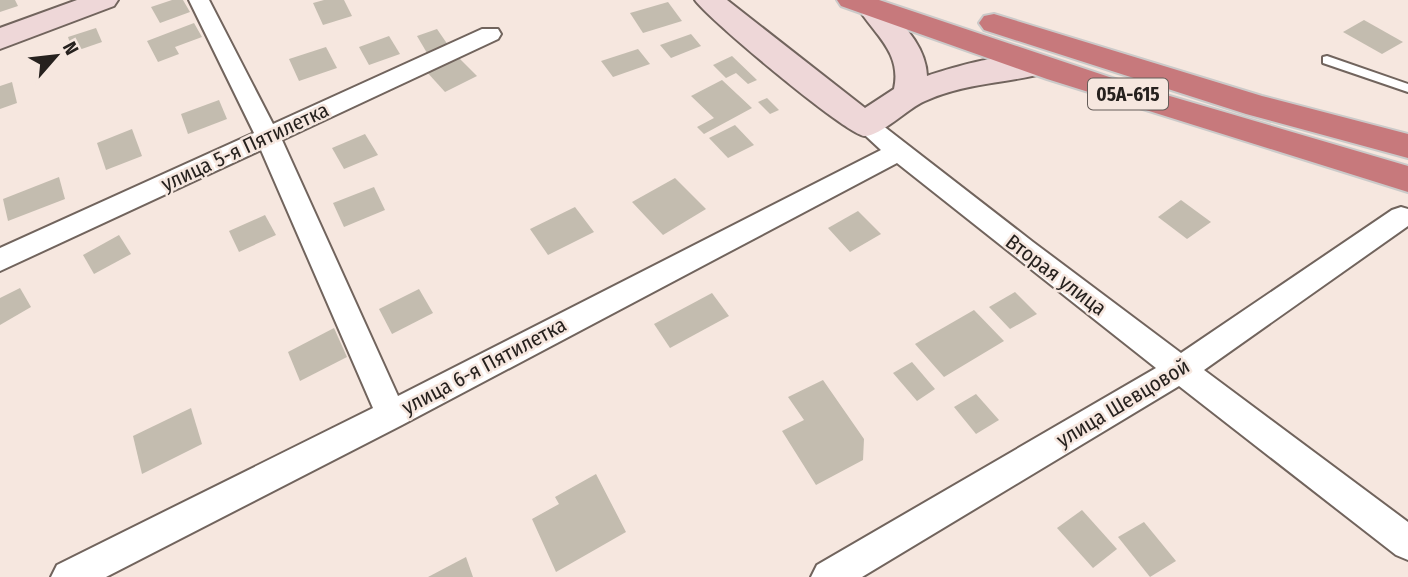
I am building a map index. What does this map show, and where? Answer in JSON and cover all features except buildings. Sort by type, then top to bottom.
[{"type":"highway","name":"05А-615","points":[[925,0],[1257,106],[1408,146]]},
{"type":"highway","name":"05А-615","points":[[862,4],[1038,65],[1228,126],[1408,179]]},
{"type":"main road","points":[[0,39],[104,0]]},
{"type":"main road","name":"Вторая улица","points":[[709,0],[817,89],[865,124]]},
{"type":"main road","points":[[862,4],[910,55],[914,69],[909,94]]},
{"type":"main road","points":[[865,124],[909,94],[967,73],[1038,65]]},
{"type":"street","points":[[199,0],[268,137],[391,415]]},
{"type":"street","name":"улица 5-я Пятилетка","points":[[0,260],[490,34]]},
{"type":"street","name":"Вторая улица","points":[[865,124],[1408,543]]},
{"type":"street","points":[[1345,128],[1408,134]]},
{"type":"street","name":"улица 6-я Пятилетка","points":[[69,577],[391,415],[837,181],[898,152]]},
{"type":"street","name":"улица Шевцовой","points":[[829,577],[1181,369],[1405,219]]},
{"type":"lane","points":[[1327,60],[1408,88]]}]
